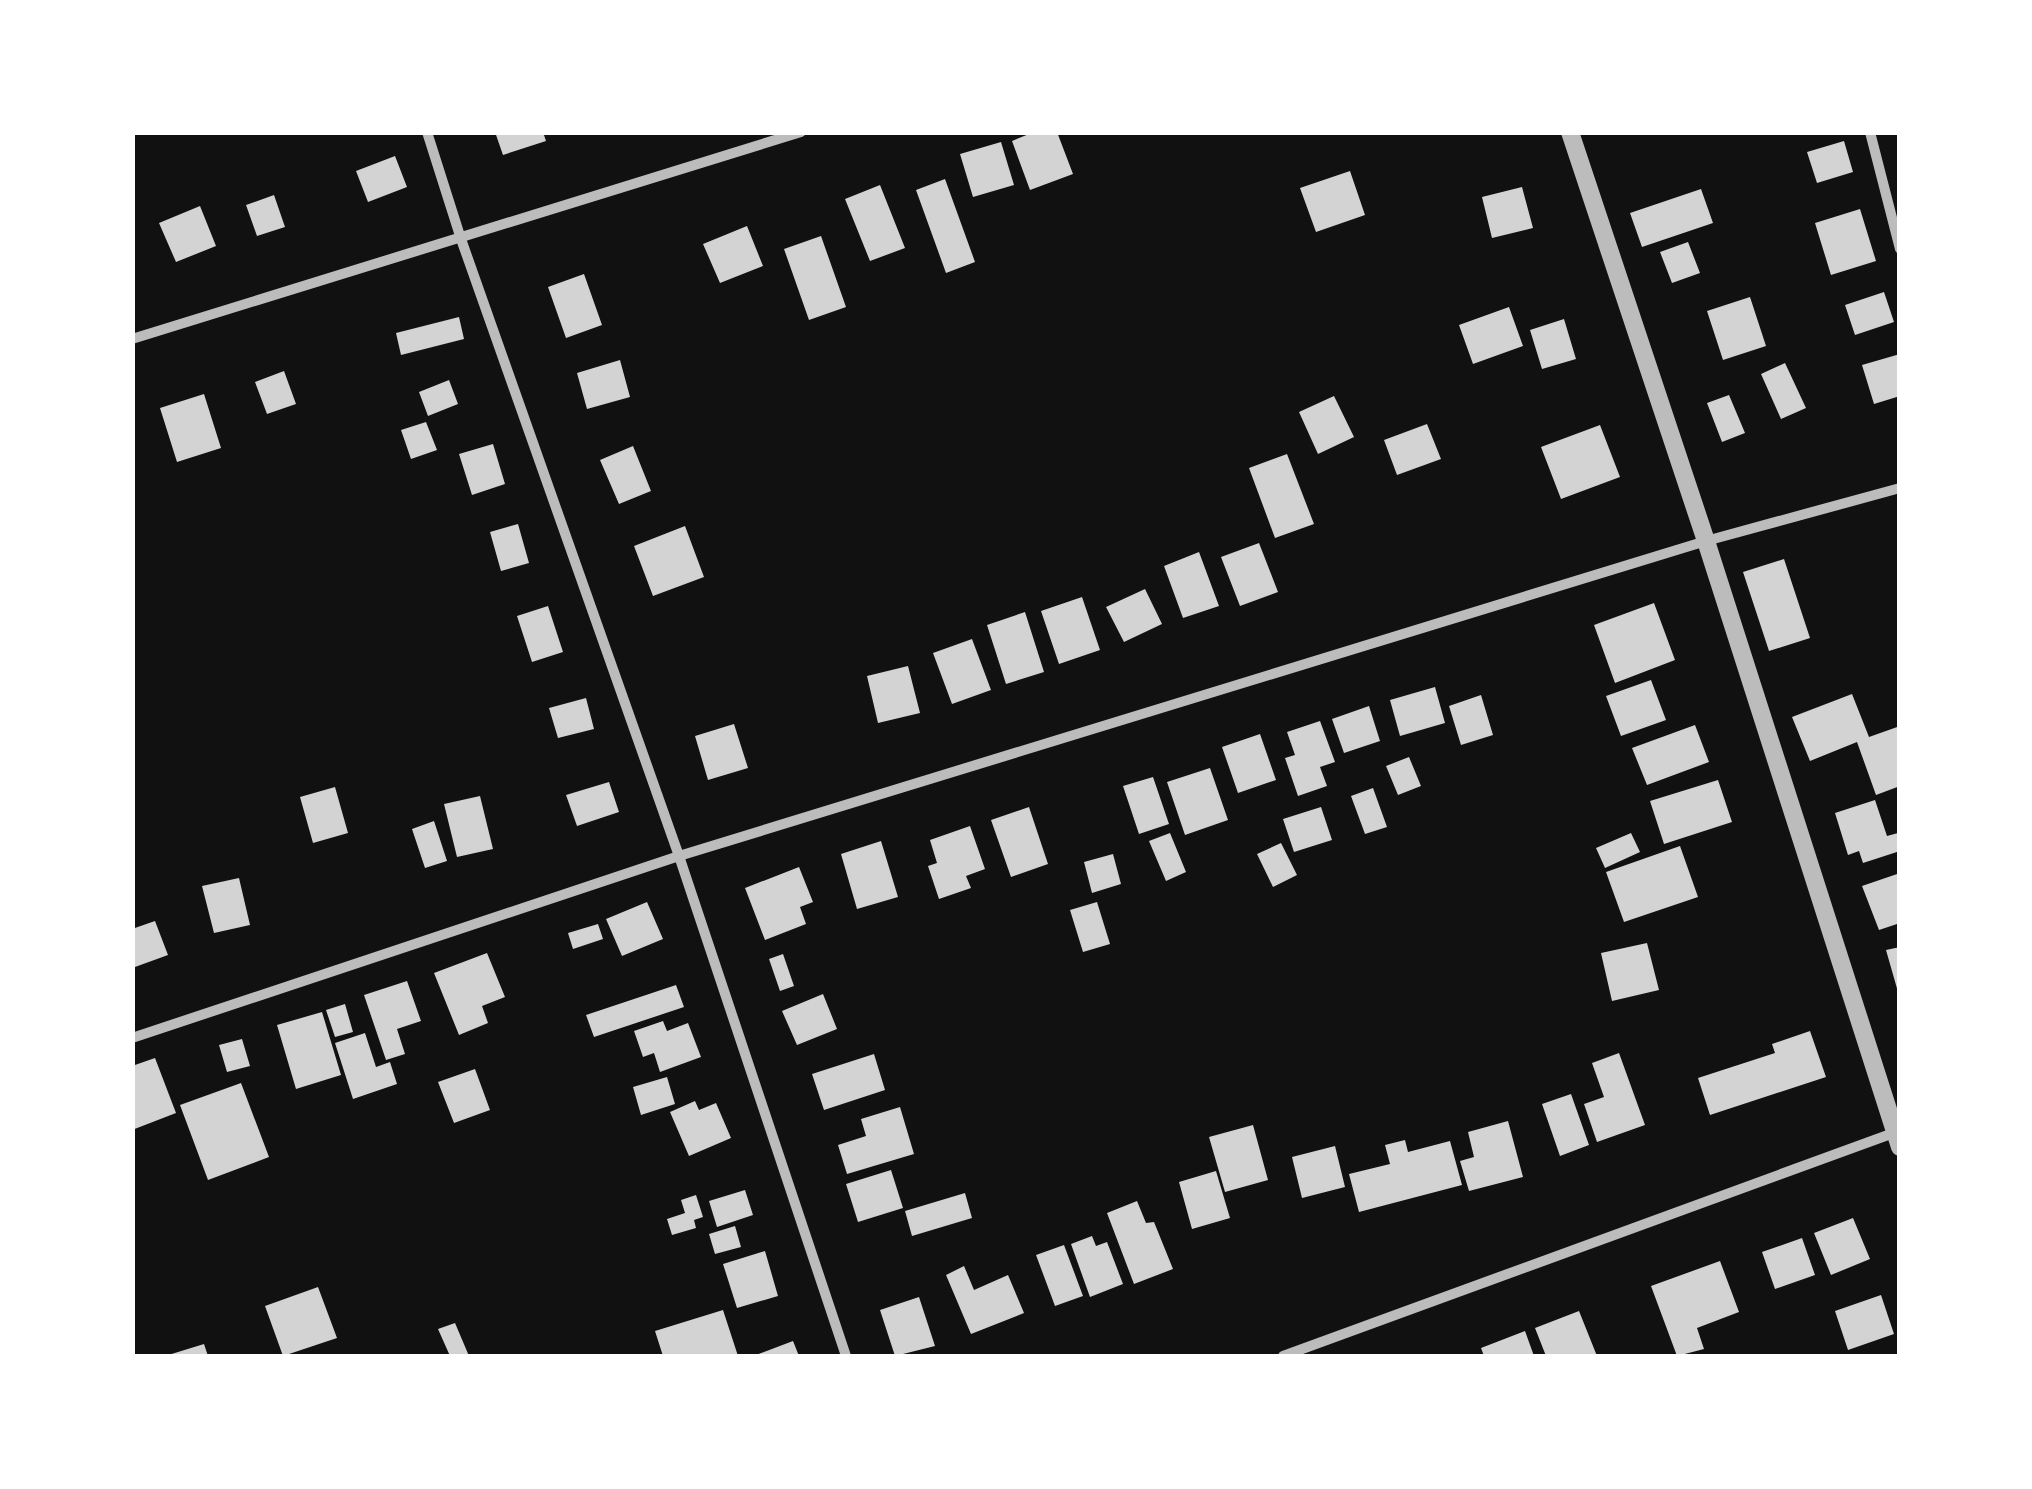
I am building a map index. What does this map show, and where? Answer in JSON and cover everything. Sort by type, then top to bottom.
[{"type":"street","points":[[428,132],[679,856],[846,1356]]},
{"type":"street","points":[[132,340],[800,132]]},
{"type":"street","points":[[1283,1356],[1898,1137],[1570,132]]},
{"type":"street","points":[[1870,132],[1900,249]]},
{"type":"street","points":[[132,1038],[679,856],[1706,541],[1900,488]]},
{"type":"building","points":[[495,132],[543,132],[546,141],[503,155]]},
{"type":"building","points":[[1034,132],[1057,132],[1073,174],[1030,190],[1012,141]]},
{"type":"building","points":[[1844,141],[1853,172],[1817,183],[1807,152]]},
{"type":"building","points":[[1001,142],[1014,185],[973,197],[960,154]]},
{"type":"building","points":[[395,156],[407,187],[368,202],[356,171]]},
{"type":"building","points":[[1350,171],[1365,215],[1316,232],[1300,188]]},
{"type":"building","points":[[945,179],[975,262],[946,273],[916,190]]},
{"type":"building","points":[[880,185],[905,248],[870,261],[845,199]]},
{"type":"building","points":[[1522,187],[1533,228],[1492,238],[1482,197]]},
{"type":"building","points":[[1701,189],[1713,223],[1642,247],[1630,213]]},
{"type":"building","points":[[274,195],[285,227],[257,236],[246,205]]},
{"type":"building","points":[[200,206],[216,246],[176,262],[159,223]]},
{"type":"building","points":[[1860,209],[1876,261],[1831,275],[1815,223]]},
{"type":"building","points":[[747,226],[763,266],[720,283],[703,244]]},
{"type":"building","points":[[821,236],[846,307],[809,320],[784,249]]},
{"type":"building","points":[[1688,242],[1700,273],[1672,283],[1660,252]]},
{"type":"building","points":[[584,274],[602,325],[566,338],[548,287]]},
{"type":"building","points":[[1884,292],[1894,322],[1855,335],[1845,305]]},
{"type":"building","points":[[1750,297],[1766,346],[1723,360],[1707,311]]},
{"type":"building","points":[[1509,307],[1523,346],[1473,364],[1459,325]]},
{"type":"building","points":[[459,317],[464,339],[401,355],[396,333]]},
{"type":"building","points":[[1564,319],[1576,359],[1542,369],[1530,330]]},
{"type":"building","points":[[1900,354],[1900,396],[1874,404],[1862,365]]},
{"type":"building","points":[[620,360],[630,397],[587,409],[577,373]]},
{"type":"building","points":[[1785,363],[1806,408],[1781,419],[1761,374]]},
{"type":"building","points":[[284,371],[296,404],[267,414],[255,382]]},
{"type":"building","points":[[449,380],[458,404],[428,416],[419,392]]},
{"type":"building","points":[[204,394],[221,448],[177,462],[160,408]]},
{"type":"building","points":[[1729,395],[1745,433],[1722,442],[1707,403]]},
{"type":"building","points":[[1334,396],[1354,437],[1318,454],[1299,412]]},
{"type":"building","points":[[426,422],[437,450],[411,459],[401,430]]},
{"type":"building","points":[[1427,424],[1441,459],[1397,475],[1384,440]]},
{"type":"building","points":[[1600,425],[1620,477],[1561,499],[1541,447]]},
{"type":"building","points":[[493,444],[505,484],[472,495],[459,454]]},
{"type":"building","points":[[633,446],[651,491],[619,504],[600,460]]},
{"type":"building","points":[[1287,454],[1314,524],[1275,538],[1249,468]]},
{"type":"building","points":[[518,524],[529,563],[501,571],[490,532]]},
{"type":"building","points":[[685,526],[704,577],[653,596],[634,546]]},
{"type":"building","points":[[1259,543],[1278,592],[1240,606],[1221,557]]},
{"type":"building","points":[[1199,552],[1219,606],[1183,618],[1164,566]]},
{"type":"building","points":[[1784,559],[1810,638],[1769,651],[1743,572]]},
{"type":"building","points":[[1145,589],[1162,624],[1124,642],[1106,607]]},
{"type":"building","points":[[1082,597],[1100,650],[1059,664],[1041,611]]},
{"type":"building","points":[[1654,603],[1675,660],[1615,683],[1594,625]]},
{"type":"building","points":[[548,606],[563,652],[532,662],[517,616]]},
{"type":"building","points":[[1025,612],[1044,672],[1006,684],[987,625]]},
{"type":"building","points":[[972,639],[991,690],[952,704],[933,653]]},
{"type":"building","points":[[908,666],[920,713],[878,723],[867,676]]},
{"type":"building","points":[[1651,680],[1666,720],[1621,736],[1606,696]]},
{"type":"building","points":[[1435,687],[1445,723],[1400,736],[1390,700]]},
{"type":"building","points":[[1852,694],[1869,737],[1900,726],[1900,786],[1876,795],[1857,742],[1810,761],[1792,717]]},
{"type":"building","points":[[1481,695],[1493,735],[1461,745],[1449,706]]},
{"type":"building","points":[[586,698],[594,729],[558,738],[549,708]]},
{"type":"building","points":[[1369,706],[1380,741],[1344,753],[1332,719]]},
{"type":"building","points":[[1320,721],[1335,762],[1320,767],[1327,786],[1298,796],[1285,758],[1295,755],[1287,732]]},
{"type":"building","points":[[734,724],[748,768],[708,780],[695,736]]},
{"type":"building","points":[[1695,725],[1709,762],[1647,785],[1632,748]]},
{"type":"building","points":[[1260,734],[1276,780],[1238,793],[1222,747]]},
{"type":"building","points":[[1409,757],[1421,786],[1398,795],[1386,766]]},
{"type":"building","points":[[1210,768],[1228,820],[1185,835],[1167,782]]},
{"type":"building","points":[[1153,777],[1169,824],[1139,834],[1123,786]]},
{"type":"building","points":[[1718,780],[1732,822],[1664,844],[1650,801]]},
{"type":"building","points":[[609,782],[619,812],[577,826],[566,795]]},
{"type":"building","points":[[335,787],[348,833],[313,843],[300,797]]},
{"type":"building","points":[[1373,788],[1387,827],[1365,834],[1351,796]]},
{"type":"building","points":[[480,796],[493,849],[457,857],[444,804]]},
{"type":"building","points":[[1875,800],[1887,836],[1898,833],[1900,851],[1863,863],[1859,851],[1848,855],[1835,813]]},
{"type":"building","points":[[1029,807],[1048,864],[1011,877],[991,820]]},
{"type":"building","points":[[1321,807],[1332,840],[1294,852],[1283,819]]},
{"type":"building","points":[[434,821],[447,861],[425,868],[412,829]]},
{"type":"building","points":[[970,826],[985,869],[966,876],[971,888],[939,899],[928,866],[937,863],[930,840]]},
{"type":"building","points":[[1170,833],[1186,872],[1166,881],[1149,841]]},
{"type":"building","points":[[1631,833],[1640,852],[1605,868],[1596,848]]},
{"type":"building","points":[[881,841],[898,897],[857,909],[841,854]]},
{"type":"building","points":[[1281,843],[1297,875],[1273,887],[1257,854]]},
{"type":"building","points":[[1680,846],[1698,897],[1624,922],[1606,872]]},
{"type":"building","points":[[1113,854],[1121,884],[1092,893],[1084,862]]},
{"type":"building","points":[[799,867],[813,902],[800,907],[806,924],[765,940],[745,888]]},
{"type":"building","points":[[1900,873],[1900,923],[1879,930],[1862,886]]},
{"type":"building","points":[[239,878],[250,925],[214,933],[202,886]]},
{"type":"building","points":[[647,902],[663,939],[622,956],[606,919]]},
{"type":"building","points":[[1097,902],[1110,944],[1083,952],[1070,910]]},
{"type":"building","points":[[155,921],[168,955],[135,967],[132,929]]},
{"type":"building","points":[[598,924],[603,939],[573,949],[568,933]]},
{"type":"building","points":[[1647,943],[1659,990],[1612,1001],[1601,953]]},
{"type":"building","points":[[1900,947],[1900,992],[1898,992],[1886,950]]},
{"type":"building","points":[[487,953],[505,997],[482,1006],[488,1023],[459,1035],[434,973]]},
{"type":"building","points":[[783,954],[794,986],[780,991],[769,959]]},
{"type":"building","points":[[407,981],[421,1021],[397,1029],[405,1054],[386,1060],[364,995]]},
{"type":"building","points":[[676,985],[684,1007],[594,1037],[586,1015]]},
{"type":"building","points":[[823,994],[837,1029],[797,1045],[782,1011]]},
{"type":"building","points":[[345,1004],[353,1032],[335,1037],[326,1010]]},
{"type":"building","points":[[322,1012],[341,1075],[296,1089],[277,1025]]},
{"type":"building","points":[[663,1021],[667,1031],[688,1023],[701,1057],[660,1072],[654,1053],[643,1057],[634,1031]]},
{"type":"building","points":[[1810,1031],[1826,1077],[1710,1115],[1698,1078],[1775,1053],[1772,1044]]},
{"type":"building","points":[[365,1033],[376,1067],[390,1062],[397,1084],[353,1099],[335,1043]]},
{"type":"building","points":[[242,1039],[250,1066],[227,1072],[219,1045]]},
{"type":"building","points":[[1619,1053],[1645,1125],[1597,1142],[1584,1104],[1604,1097],[1592,1063]]},
{"type":"building","points":[[874,1054],[885,1090],[824,1110],[812,1074]]},
{"type":"building","points":[[155,1058],[176,1113],[132,1130],[132,1066]]},
{"type":"building","points":[[475,1069],[490,1110],[454,1123],[438,1082]]},
{"type":"building","points":[[667,1077],[675,1104],[641,1115],[633,1087]]},
{"type":"building","points":[[241,1083],[269,1157],[208,1180],[180,1105]]},
{"type":"building","points":[[1571,1094],[1589,1145],[1560,1156],[1542,1104]]},
{"type":"building","points":[[695,1101],[699,1110],[716,1103],[731,1138],[689,1156],[670,1112]]},
{"type":"building","points":[[900,1107],[914,1154],[847,1174],[838,1145],[866,1136],[861,1119]]},
{"type":"building","points":[[1508,1121],[1523,1177],[1469,1191],[1460,1161],[1474,1157],[1468,1132]]},
{"type":"building","points":[[1253,1125],[1268,1180],[1225,1192],[1209,1137]]},
{"type":"building","points":[[1405,1140],[1408,1152],[1450,1141],[1462,1185],[1359,1212],[1349,1174],[1390,1164],[1385,1145]]},
{"type":"building","points":[[1335,1146],[1345,1187],[1302,1198],[1292,1157]]},
{"type":"building","points":[[891,1170],[903,1208],[858,1222],[846,1184]]},
{"type":"building","points":[[1216,1171],[1230,1218],[1192,1229],[1179,1182]]},
{"type":"building","points":[[745,1190],[753,1215],[717,1227],[709,1201]]},
{"type":"building","points":[[965,1193],[972,1218],[912,1236],[905,1211]]},
{"type":"building","points":[[696,1195],[703,1217],[694,1220],[696,1228],[672,1235],[667,1219],[685,1213],[681,1200]]},
{"type":"building","points":[[1137,1201],[1146,1223],[1154,1222],[1173,1269],[1134,1284],[1107,1213]]},
{"type":"building","points":[[1853,1218],[1870,1259],[1831,1275],[1814,1233]]},
{"type":"building","points":[[735,1226],[741,1247],[715,1254],[709,1234]]},
{"type":"building","points":[[1092,1236],[1096,1246],[1107,1242],[1123,1284],[1090,1297],[1071,1244]]},
{"type":"building","points":[[1802,1238],[1815,1275],[1775,1289],[1762,1252]]},
{"type":"building","points":[[1064,1245],[1083,1296],[1055,1306],[1036,1255]]},
{"type":"building","points":[[765,1251],[778,1296],[737,1308],[723,1264]]},
{"type":"building","points":[[1720,1261],[1739,1312],[1697,1328],[1704,1349],[1677,1356],[1651,1286]]},
{"type":"building","points":[[964,1266],[974,1290],[1008,1275],[1024,1313],[971,1334],[946,1275]]},
{"type":"building","points":[[318,1287],[337,1338],[283,1356],[265,1306]]},
{"type":"building","points":[[1881,1295],[1894,1334],[1848,1350],[1835,1311]]},
{"type":"building","points":[[919,1297],[935,1346],[895,1356],[880,1310]]},
{"type":"building","points":[[723,1310],[738,1356],[663,1356],[655,1331]]},
{"type":"building","points":[[1579,1311],[1597,1356],[1546,1356],[1535,1328]]},
{"type":"building","points":[[455,1323],[469,1356],[450,1356],[438,1329]]},
{"type":"building","points":[[1525,1331],[1534,1356],[1484,1356],[1481,1348]]},
{"type":"building","points":[[793,1341],[799,1356],[753,1356]]},
{"type":"building","points":[[204,1344],[208,1356],[165,1356]]}]
